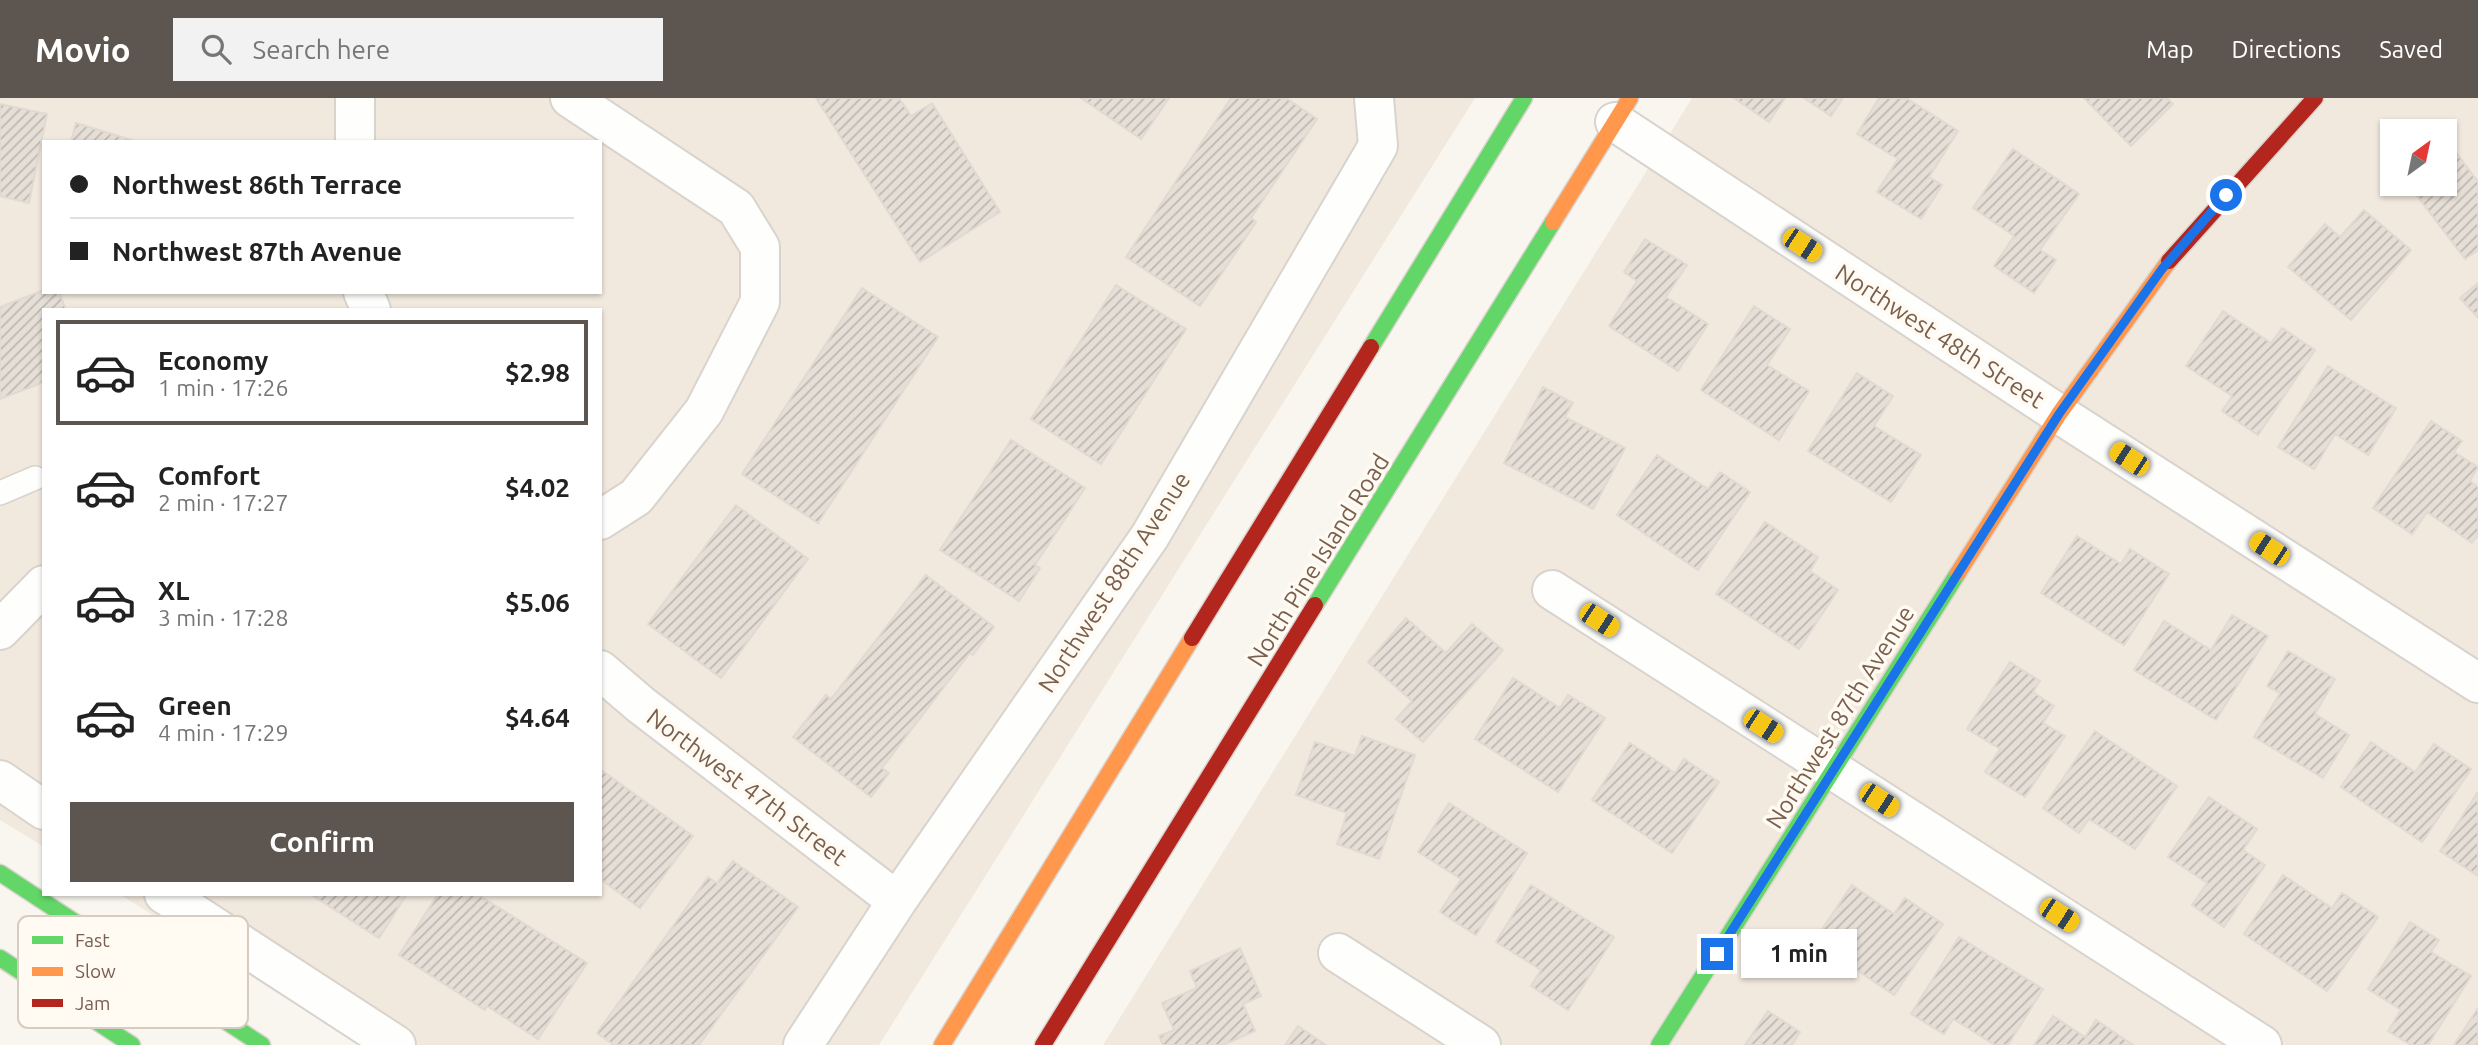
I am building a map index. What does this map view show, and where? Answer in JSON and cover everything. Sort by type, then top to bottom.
[{"type":"main road","points":[[942,1045],[1524,98]]},
{"type":"main road","name":"Northwest 87th Avenue","points":[[1659,1045],[2059,414],[2162,269],[2307,100]]},
{"type":"main road","name":"North Pine Island Road","points":[[1044,1045],[1623,110]]},
{"type":"main road","points":[[3,879],[61,916]]},
{"type":"main road","points":[[0,958],[18,970]]},
{"type":"main road","points":[[106,1028],[132,1045]]},
{"type":"main road","points":[[235,1028],[262,1045]]},
{"type":"street","points":[[355,98],[355,140]]},
{"type":"street","points":[[570,98],[736,208],[760,247],[760,302],[704,411],[636,497],[602,519]]},
{"type":"street","name":"Northwest 88th Avenue","points":[[803,1045],[897,901],[1150,536],[1378,146],[1374,98]]},
{"type":"street","name":"Northwest 48th Street","points":[[1623,110],[2059,414],[2478,683]]},
{"type":"street","points":[[0,630],[42,587]]},
{"type":"street","points":[[1552,590],[2262,1045]]},
{"type":"street","name":"Northwest 47th Street","points":[[602,672],[640,705],[897,901]]},
{"type":"street","points":[[0,780],[42,809]]},
{"type":"street","points":[[167,896],[198,916]]},
{"type":"street","points":[[248,949],[396,1045]]},
{"type":"street","points":[[1338,953],[1481,1045]]},
{"type":"lane","points":[[0,493],[41,482]]},
{"type":"shaded area","points":[[0,98],[1475,98],[879,1045],[362,1045],[248,974],[248,916],[154,916],[122,896],[602,896],[602,308],[42,308],[42,846],[0,820]]},
{"type":"shaded area","points":[[1692,98],[2478,98],[2478,1045],[1103,1045]]},
{"type":"building","points":[[816,98],[899,98],[911,116],[932,103],[1000,212],[920,262]]},
{"type":"building","points":[[1081,98],[1169,98],[1141,139]]},
{"type":"building","points":[[1231,98],[1286,98],[1317,119],[1251,218],[1256,222],[1200,306],[1126,257]]},
{"type":"building","points":[[1734,98],[1785,98],[1769,122]]},
{"type":"building","points":[[1804,98],[1843,98],[1831,116]]},
{"type":"building","points":[[1879,98],[1906,98],[1958,131],[1929,177],[1942,185],[1921,219],[1877,192],[1898,159],[1857,134]]},
{"type":"building","points":[[2084,98],[2167,98],[2173,104],[2131,146]]},
{"type":"building","points":[[0,104],[47,114],[29,203],[0,196]]},
{"type":"building","points":[[76,123],[131,140],[72,140]]},
{"type":"building","points":[[2013,149],[2079,194],[2040,250],[2056,260],[2034,293],[1994,266],[2014,236],[1973,208]]},
{"type":"building","points":[[2457,154],[2478,182],[2478,250],[2465,259],[2417,196],[2457,196]]},
{"type":"building","points":[[2364,210],[2411,250],[2351,320],[2288,267],[2325,224],[2340,237]]},
{"type":"building","points":[[1645,239],[1687,265],[1666,297],[1708,324],[1678,371],[1609,326],[1637,281],[1624,272]]},
{"type":"building","points":[[2478,283],[2478,318],[2460,298]]},
{"type":"building","points":[[1116,285],[1186,329],[1101,464],[1031,419]]},
{"type":"building","points":[[862,288],[938,337],[818,523],[742,474]]},
{"type":"building","points":[[42,291],[42,294],[60,294],[65,308],[42,308],[42,383],[0,399],[0,307]]},
{"type":"building","points":[[1754,306],[1790,329],[1767,365],[1809,391],[1779,440],[1701,390]]},
{"type":"building","points":[[2223,311],[2271,343],[2282,328],[2315,350],[2258,435],[2222,411],[2232,396],[2186,366]]},
{"type":"building","points":[[2328,366],[2396,408],[2368,455],[2335,434],[2314,469],[2278,447]]},
{"type":"building","points":[[1857,373],[1893,396],[1874,426],[1921,455],[1891,502],[1808,451]]},
{"type":"building","points":[[1543,387],[1573,403],[1565,417],[1625,448],[1593,509],[1504,463]]},
{"type":"building","points":[[2431,421],[2462,441],[2454,452],[2478,467],[2470,481],[2478,487],[2478,535],[2472,543],[2427,512],[2412,534],[2373,508]]},
{"type":"building","points":[[1011,440],[1085,488],[1035,565],[1040,568],[1019,601],[940,550]]},
{"type":"building","points":[[1657,455],[1708,489],[1720,472],[1750,492],[1698,570],[1617,515]]},
{"type":"building","points":[[736,505],[808,559],[721,678],[648,624]]},
{"type":"building","points":[[1765,522],[1818,557],[1810,571],[1838,590],[1799,649],[1716,594]]},
{"type":"building","points":[[2077,536],[2121,564],[2130,549],[2169,574],[2124,645],[2041,593]]},
{"type":"building","points":[[926,575],[994,627],[973,655],[970,653],[882,768],[889,773],[871,797],[793,737],[826,695],[831,699]]},
{"type":"building","points":[[2232,615],[2268,636],[2216,720],[2134,670],[2164,621],[2211,650]]},
{"type":"building","points":[[1406,618],[1446,653],[1472,624],[1503,650],[1423,742],[1396,719],[1412,701],[1368,662]]},
{"type":"building","points":[[2288,651],[2335,679],[2315,714],[2349,735],[2323,778],[2254,737],[2280,693],[2267,686]]},
{"type":"building","points":[[2010,662],[2040,681],[2033,692],[2054,706],[2043,723],[2065,736],[2025,797],[1985,772],[2000,749],[1967,729]]},
{"type":"building","points":[[1513,678],[1560,708],[1568,695],[1605,718],[1558,792],[1475,739]]},
{"type":"building","points":[[2095,731],[2177,786],[2135,849],[2089,819],[2079,833],[2043,808]]},
{"type":"building","points":[[1362,736],[1415,755],[1379,859],[1337,844],[1347,813],[1296,795],[1315,742],[1355,756]]},
{"type":"building","points":[[2371,742],[2415,772],[2434,744],[2471,769],[2422,842],[2341,787]]},
{"type":"building","points":[[1630,743],[1675,773],[1684,759],[1719,782],[1672,853],[1592,800]]},
{"type":"building","points":[[602,770],[693,836],[640,908],[602,880]]},
{"type":"building","points":[[2478,794],[2478,876],[2440,851]]},
{"type":"building","points":[[2209,797],[2257,829],[2243,850],[2265,865],[2224,927],[2192,905],[2207,883],[2168,857]]},
{"type":"building","points":[[1449,803],[1527,853],[1476,935],[1440,912],[1461,879],[1418,852]]},
{"type":"building","points":[[733,861],[798,907],[699,1045],[614,1045],[597,1033],[708,877],[717,883]]},
{"type":"building","points":[[2283,875],[2332,908],[2342,893],[2378,917],[2327,991],[2244,934]]},
{"type":"building","points":[[1531,885],[1614,937],[1568,1010],[1531,986],[1541,970],[1496,942]]},
{"type":"building","points":[[1852,885],[1894,914],[1905,898],[1943,924],[1894,995],[1814,941]]},
{"type":"building","points":[[313,896],[406,896],[379,938]]},
{"type":"building","points":[[437,896],[480,896],[587,963],[538,1039],[487,1006],[485,1010],[399,955]]},
{"type":"building","points":[[2410,922],[2439,940],[2431,952],[2471,976],[2428,1045],[2411,1045],[2388,1031],[2401,1010],[2368,989]]},
{"type":"building","points":[[1959,937],[2043,989],[2008,1045],[1995,1045],[1953,1019],[1944,1034],[1911,1014]]},
{"type":"building","points":[[1240,948],[1261,996],[1243,1004],[1255,1031],[1223,1045],[1163,1045],[1159,1036],[1174,1030],[1162,1003],[1197,988],[1190,971]]},
{"type":"building","points":[[2478,1008],[2478,1045],[2454,1045]]},
{"type":"building","points":[[1768,1011],[1800,1032],[1792,1045],[1745,1045]]},
{"type":"building","points":[[2053,1016],[2085,1037],[2096,1020],[2133,1045],[2034,1045]]},
{"type":"building","points":[[1298,1026],[1326,1045],[1285,1045]]},
{"type":"traffic: fast","points":[[1371,347],[1524,98]]},
{"type":"traffic: fast","points":[[1315,605],[1553,222]]},
{"type":"traffic: fast","points":[[1659,1045],[1958,573]]},
{"type":"traffic: fast","points":[[0,873],[66,916]]},
{"type":"traffic: fast","points":[[0,958],[18,970]]},
{"type":"traffic: fast","points":[[106,1028],[132,1045]]},
{"type":"traffic: fast","points":[[236,1028],[262,1045]]},
{"type":"traffic: slow","points":[[1553,222],[1630,98]]},
{"type":"traffic: slow","points":[[1958,573],[2059,414],[2169,261]]},
{"type":"traffic: slow","points":[[942,1045],[1192,638]]},
{"type":"traffic: jam","points":[[2169,261],[2315,98]]},
{"type":"traffic: jam","points":[[1192,638],[1371,347]]},
{"type":"traffic: jam","points":[[1043,1045],[1315,605]]},
{"type":"route","points":[[1717,954],[2059,414],[2162,269],[2226,195]]}]
